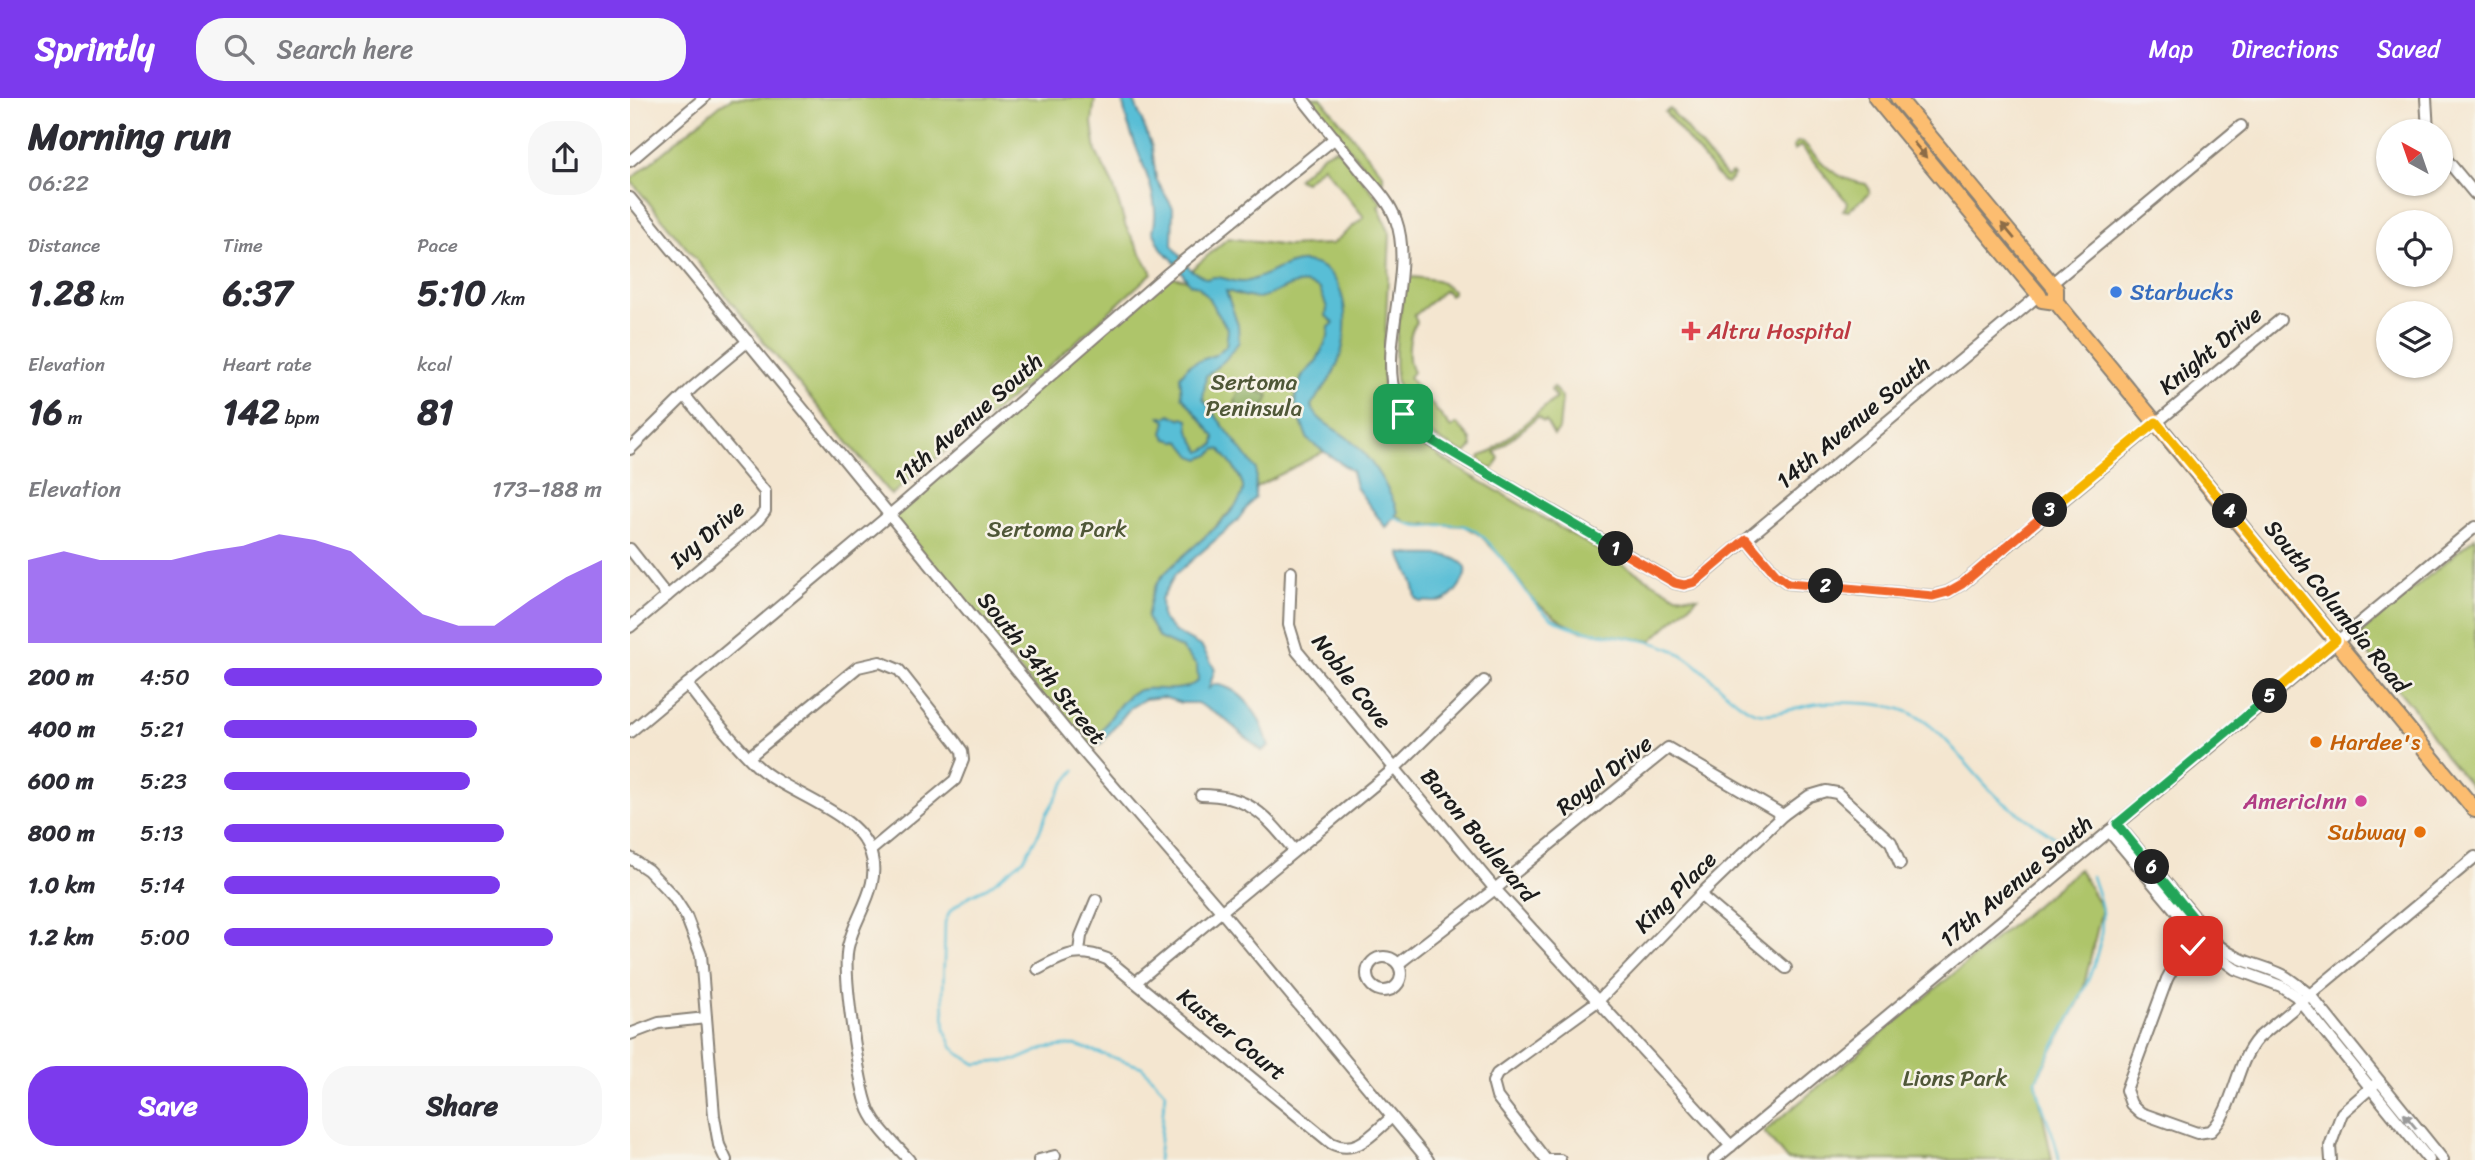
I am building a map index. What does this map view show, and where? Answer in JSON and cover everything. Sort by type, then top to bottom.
[{"type":"main road","name":"South Columbia Road","points":[[1876,98],[2042,300],[2056,302]]},
{"type":"main road","name":"South Columbia Road","points":[[1898,98],[2056,289],[2056,302],[2475,810]]},
{"type":"main road","points":[[2011,260],[2037,280],[2051,284]]},
{"type":"street","points":[[630,161],[704,98]]},
{"type":"street","points":[[1301,98],[1335,138]]},
{"type":"street","points":[[2426,98],[2427,119]]},
{"type":"street","points":[[2051,284],[2241,127]]},
{"type":"street","name":"11th Avenue South","points":[[632,727],[889,515],[1190,254],[1335,138]]},
{"type":"street","name":"14th Avenue South","points":[[1335,138],[1384,199],[1397,222],[1401,241],[1400,271],[1391,370],[1398,403],[1410,424],[1427,438],[1675,583],[1684,585],[1695,582],[2039,295]]},
{"type":"street","points":[[2454,169],[2475,194]]},
{"type":"street","name":"South 34th Street","points":[[630,198],[1087,757],[1221,911],[1428,1160]]},
{"type":"street","name":"Knight Drive","points":[[1746,539],[1775,573],[1788,583],[1933,596],[1948,592],[1962,584],[2280,320]]},
{"type":"street","points":[[630,449],[692,387],[748,341]]},
{"type":"street","name":"Ivy Drive","points":[[630,627],[758,520],[765,511],[765,492],[685,396]]},
{"type":"street","name":"17th Avenue South","points":[[1714,1160],[2475,527]]},
{"type":"street","points":[[630,549],[667,596]]},
{"type":"street","name":"Noble Cove","points":[[1292,572],[1289,625],[1297,651],[1395,768]]},
{"type":"street","points":[[749,757],[858,667],[880,662],[900,670],[962,751],[962,760],[955,780],[870,851]]},
{"type":"street","points":[[1395,768],[1485,681]]},
{"type":"street","points":[[687,684],[758,767],[855,830],[870,851],[873,866],[872,888],[854,925],[847,950],[858,1068],[870,1111],[909,1160]]},
{"type":"street","name":"Royal Drive","points":[[1495,889],[1668,748],[1783,815]]},
{"type":"street","name":"Baron Boulevard","points":[[1136,982],[1395,768],[1495,889],[1731,1146]]},
{"type":"street","name":"King Place","points":[[1548,1160],[1497,1097],[1493,1082],[1497,1074],[1598,1000],[1700,895],[1783,815],[1809,796],[1826,791],[1837,793],[1891,842],[1900,864]]},
{"type":"street","points":[[1201,795],[1222,795],[1250,804],[1275,827],[1294,850]]},
{"type":"street","points":[[2113,828],[2204,937],[2231,955],[2281,974],[2305,999],[2374,1085],[2429,1160]]},
{"type":"street","points":[[2204,937],[2178,959],[2167,979],[2126,1090],[2131,1104],[2141,1113],[2197,1133],[2211,1131],[2222,1121],[2249,1048],[2475,857]]},
{"type":"street","points":[[630,858],[661,882],[686,916],[701,955],[714,1116],[719,1145],[726,1160]]},
{"type":"street","points":[[1398,964],[1495,889]]},
{"type":"street","points":[[1700,895],[1786,968]]},
{"type":"street","points":[[1038,969],[1079,952],[1082,936],[1096,900]]},
{"type":"street","name":"Kuster Court","points":[[1079,952],[1107,959],[1331,1143],[1346,1149],[1354,1147],[1392,1117]]},
{"type":"street","points":[[630,1034],[659,1023],[706,1018]]},
{"type":"street","points":[[2331,1160],[2330,1146],[2342,1113],[2374,1085]]},
{"type":"street","points":[[2374,1085],[2443,1160]]},
{"type":"street","points":[[1039,1160],[1057,1159]]},
{"type":"street","points":[[1548,1160],[1560,1160]]},
{"type":"green space","points":[[732,98],[1095,98],[1092,123],[1096,152],[1113,185],[1126,227],[1152,273],[1037,377],[891,495],[630,180],[721,104]]},
{"type":"green space","points":[[1307,98],[1321,98],[1383,174],[1383,181],[1377,182]]},
{"type":"green space","points":[[1670,109],[1726,177],[1732,173],[1734,175],[1727,183],[1722,181],[1665,112]]},
{"type":"green space","points":[[1797,142],[1803,142],[1838,175],[1866,184],[1870,190],[1869,194],[1848,211],[1843,210],[1848,203],[1801,146],[1794,150]]},
{"type":"green space","points":[[1338,150],[1382,203],[1378,206],[1390,234],[1383,384],[1396,422],[1441,458],[1675,595],[1698,597],[1651,641],[1579,630],[1561,621],[1534,601],[1500,556],[1481,536],[1465,526],[1407,523],[1370,494],[1340,443],[1254,488],[1170,571],[1154,616],[1209,667],[1201,693],[1156,693],[1133,703],[1090,753],[889,515],[1166,275],[1206,285],[1191,270],[1228,238],[1287,246],[1332,244],[1364,217],[1323,166],[1305,182],[1297,179],[1324,154]]},
{"type":"green space","points":[[1413,277],[1437,280],[1453,290],[1449,295],[1445,290],[1414,316],[1417,322],[1410,339],[1409,354],[1413,372],[1409,377],[1451,428],[1457,424],[1471,440],[1472,447],[1465,454],[1418,425],[1400,394],[1396,376],[1396,339],[1404,284],[1407,279]]},
{"type":"green space","name":"Sertoma Peninsula","points":[[1244,386],[1269,395],[1266,404],[1253,414],[1239,408],[1235,403]]},
{"type":"green space","points":[[1553,387],[1562,398],[1559,430],[1554,435],[1546,421],[1543,422],[1538,417],[1495,452],[1499,458],[1494,468],[1490,469],[1484,465],[1480,456],[1489,453],[1556,398],[1551,390]]},
{"type":"green space","points":[[2475,537],[2475,791],[2444,754],[2415,710],[2361,645],[2359,637]]},
{"type":"green space","name":"Lions Park","points":[[2079,869],[2102,909],[2081,998],[2036,1080],[2052,1160],[1787,1160],[1764,1132]]},
{"type":"water","points":[[1123,98],[1133,98],[1152,147],[1156,179],[1173,208],[1172,245],[1191,270],[1207,279],[1216,277],[1243,282],[1290,264],[1305,262],[1319,266],[1338,284],[1345,312],[1344,341],[1332,375],[1311,405],[1322,421],[1366,455],[1384,482],[1398,512],[1386,528],[1356,487],[1352,471],[1308,440],[1298,414],[1295,398],[1302,376],[1316,362],[1328,337],[1329,327],[1334,323],[1326,316],[1327,308],[1320,289],[1295,284],[1258,298],[1226,291],[1238,325],[1239,342],[1225,360],[1206,376],[1203,399],[1256,469],[1255,497],[1236,522],[1175,575],[1161,599],[1162,618],[1175,632],[1202,647],[1215,669],[1209,688],[1214,684],[1225,687],[1251,706],[1269,747],[1262,751],[1222,717],[1197,703],[1181,703],[1163,697],[1145,699],[1130,708],[1100,745],[1096,740],[1118,707],[1134,692],[1182,688],[1198,681],[1197,666],[1181,648],[1159,638],[1147,618],[1150,602],[1161,578],[1234,508],[1241,497],[1243,487],[1237,472],[1221,450],[1216,449],[1200,459],[1192,456],[1181,442],[1167,439],[1163,433],[1166,421],[1160,417],[1170,414],[1180,419],[1183,417],[1188,419],[1189,431],[1201,452],[1214,445],[1215,437],[1182,396],[1180,376],[1190,364],[1215,355],[1226,346],[1228,330],[1207,296],[1198,286],[1190,284],[1162,250],[1153,231],[1154,199],[1130,130]]},
{"type":"water","points":[[1400,553],[1451,557],[1466,567],[1462,582],[1447,599],[1440,602],[1420,602]]},
{"type":"waterway","points":[[1392,516],[1415,525],[1460,525],[1478,533],[1501,557],[1533,601],[1557,621],[1584,630],[1669,648],[1691,661],[1737,702],[1756,713],[1775,713],[1821,703],[1850,703],[1890,707],[1915,715],[1942,736],[2002,801],[2063,843]]},
{"type":"waterway","points":[[1075,770],[1046,815],[1023,860],[950,911],[945,922],[945,1030],[958,1053],[976,1064],[1017,1060],[1045,1048],[1075,1045],[1142,1067],[1165,1092],[1158,1160]]},
{"type":"waterway","points":[[2059,1160],[2036,1080],[2080,999],[2096,956],[2102,912],[2092,876]]},
{"type":"place","name":"Starbucks","points":[[2116,292]]},
{"type":"place","name":"Altru Hospital","points":[[1691,331]]},
{"type":"place","name":"Hardee's","points":[[2316,742]]},
{"type":"place","name":"AmericInn","points":[[2361,801]]},
{"type":"place","name":"Subway","points":[[2420,832]]},
{"type":"route","points":[[1403,414],[1410,424],[1427,438],[1675,583],[1684,585],[1695,582],[1746,539],[1775,573],[1788,583],[1933,596],[1962,584],[2156,422],[2336,640],[2117,824],[2207,934],[2193,946]]},
{"type":"park label","name":"Sertoma Park","points":[[1057,529]]}]
